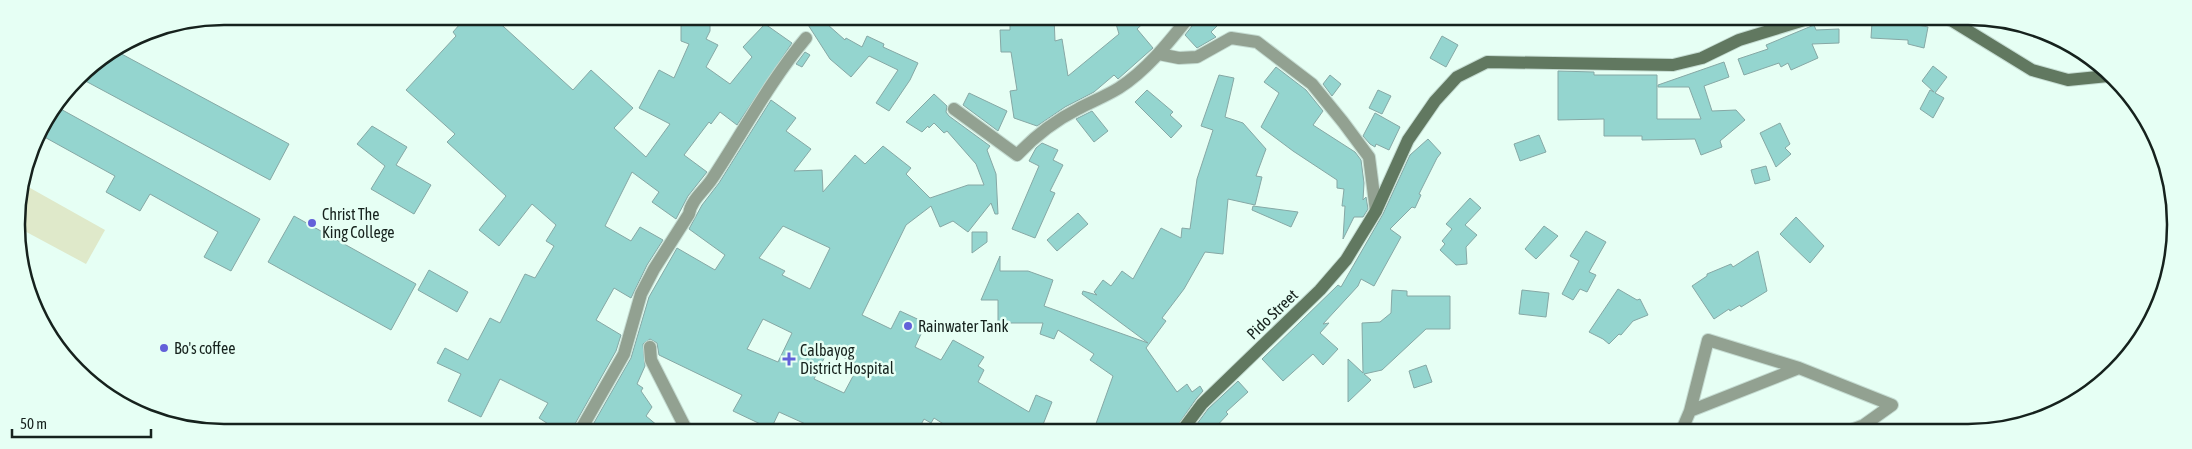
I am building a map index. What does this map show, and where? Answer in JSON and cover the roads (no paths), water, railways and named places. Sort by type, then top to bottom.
[{"type":"street","points":[[954,109],[1016,155],[1046,128],[1076,110],[1120,88],[1159,54],[1183,25]]},
{"type":"street","name":"Pido Street","points":[[1187,424],[1202,404],[1320,290],[1346,260],[1376,211],[1408,140],[1435,101],[1457,77],[1486,62],[1673,65],[1702,58],[1739,40],[1788,25]]},
{"type":"street","points":[[1959,25],[2032,70],[2068,80],[2101,77]]},
{"type":"street","points":[[584,424],[624,354],[641,294],[654,269],[689,214],[690,206],[710,182],[787,61],[806,38]]},
{"type":"street","points":[[1159,54],[1179,58],[1197,57],[1231,38],[1257,42],[1312,84],[1369,157],[1376,211]]},
{"type":"street","points":[[1684,424],[1690,411],[1708,340],[1799,368],[1892,404],[1867,424]]},
{"type":"street","points":[[650,347],[651,360],[683,424]]},
{"type":"street","points":[[1690,411],[1799,368]]},
{"type":"place","name":"Christ The King College","points":[[312,223]]},
{"type":"place","name":"Rainwater Tank","points":[[908,326]]},
{"type":"place","name":"Bo's coffee","points":[[164,348]]},
{"type":"place","name":"Calbayog District Hospital","points":[[789,359]]}]
